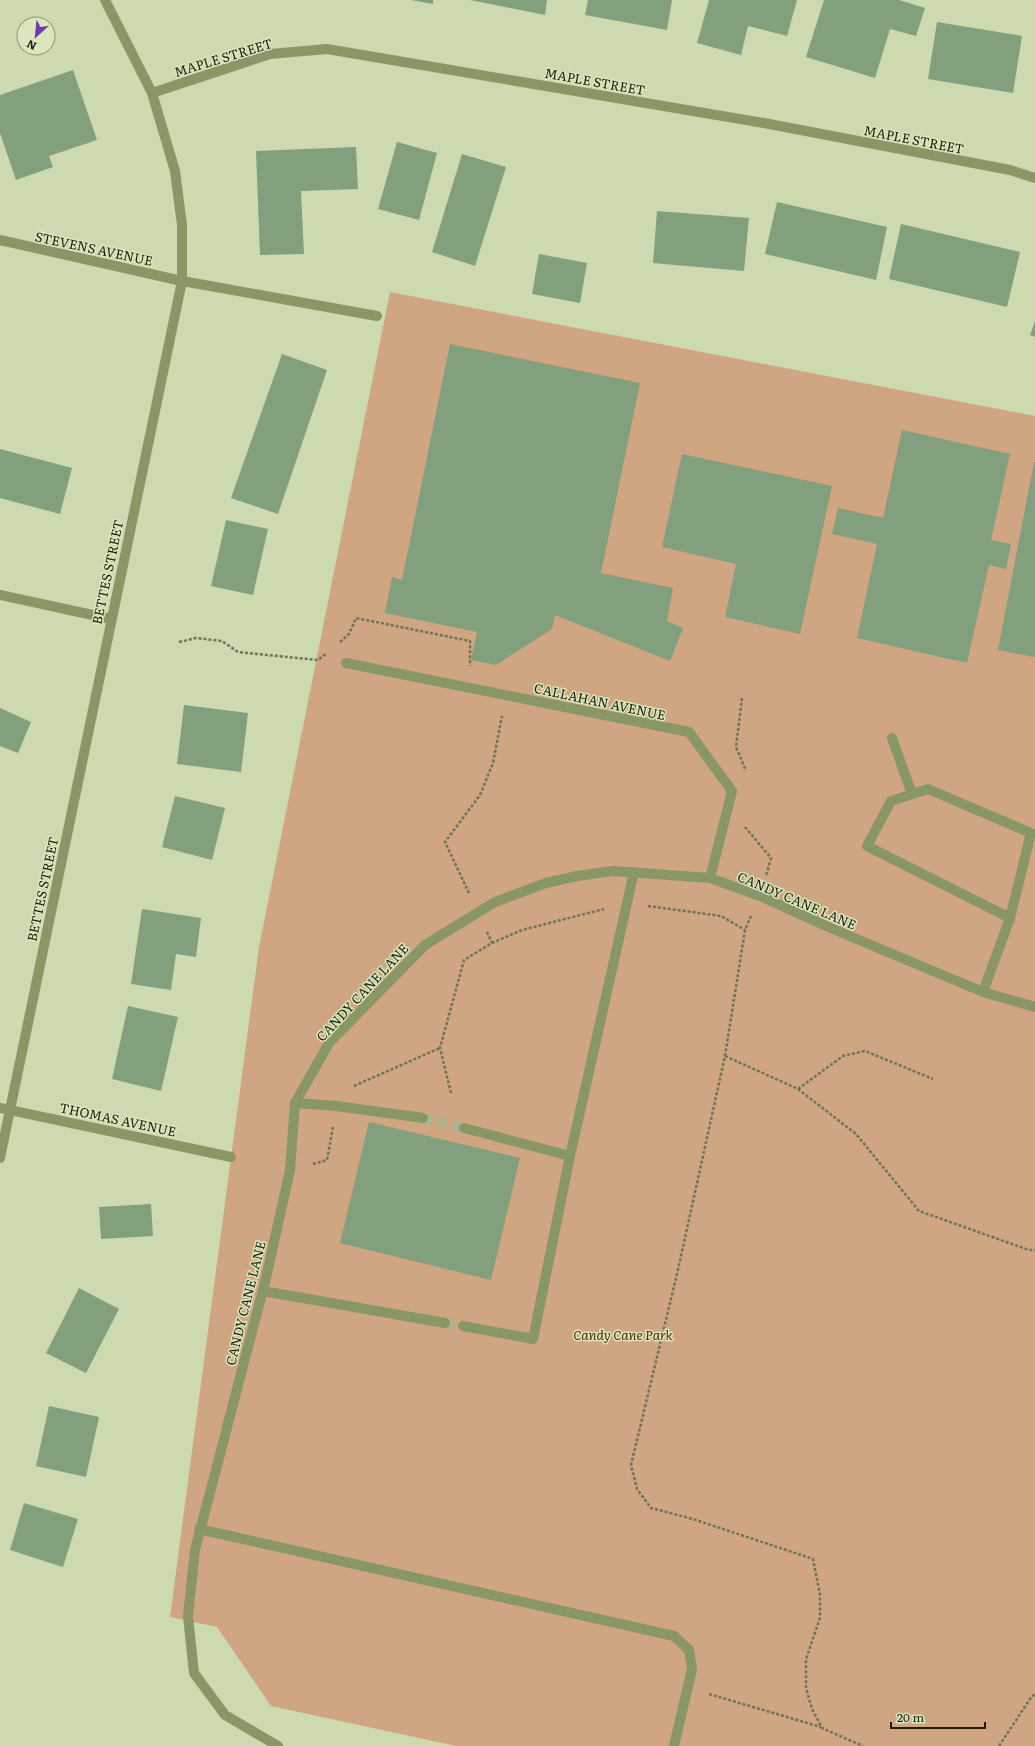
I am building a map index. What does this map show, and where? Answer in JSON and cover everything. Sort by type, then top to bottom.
[{"type":"street","name":"BETTES STREET","points":[[0,1158],[5,1109],[111,619],[182,280],[182,225],[175,171],[152,93],[104,0]]},
{"type":"street","name":"MAPLE STREET","points":[[152,93],[270,54],[327,49],[771,125],[1010,170],[1035,178]]},
{"type":"street","name":"STEVENS AVENUE","points":[[0,240],[182,280],[377,316]]},
{"type":"street","points":[[0,595],[111,619]]},
{"type":"street","name":"CALLAHAN AVENUE","points":[[346,663],[689,732],[732,791],[710,878]]},
{"type":"street","points":[[892,738],[912,794]]},
{"type":"street","points":[[983,992],[1010,918],[1031,833],[928,789],[891,801],[867,846],[1010,918]]},
{"type":"street","name":"CANDY CANE LANE","points":[[278,1746],[225,1715],[194,1673],[188,1616],[195,1550],[199,1528],[263,1291],[290,1170],[295,1103],[329,1043],[425,945],[495,902],[546,883],[577,876],[613,871],[710,878],[760,896],[833,929],[983,992],[1035,1007]]},
{"type":"street","points":[[463,1326],[533,1339],[570,1156],[634,872]]},
{"type":"street","points":[[295,1103],[337,1106],[423,1118]]},
{"type":"street","name":"THOMAS AVENUE","points":[[5,1109],[231,1157]]},
{"type":"street","points":[[464,1128],[570,1156]]},
{"type":"street","points":[[263,1291],[445,1323]]},
{"type":"street","points":[[199,1528],[674,1636],[689,1650],[692,1669],[674,1746]]},
{"type":"path","points":[[337,645],[349,634],[356,618],[470,641],[470,668]]},
{"type":"path","points":[[179,642],[196,638],[222,641],[238,652],[297,659],[318,660],[331,650]]},
{"type":"path","points":[[492,943],[445,842],[480,795],[493,763],[505,694]]},
{"type":"path","points":[[760,896],[745,930],[725,1056],[677,1274],[631,1464],[638,1489],[651,1508],[693,1519],[813,1559],[820,1595],[820,1618],[806,1659],[806,1688],[812,1709],[822,1727]]},
{"type":"path","points":[[451,1093],[440,1048],[442,1040],[464,960],[492,943],[522,930],[628,903],[721,916],[745,930]]},
{"type":"path","points":[[798,1089],[843,1056],[865,1051],[933,1079]]},
{"type":"path","points":[[725,1056],[798,1089],[856,1134],[919,1210],[1029,1250],[1035,1250]]},
{"type":"path","points":[[687,1688],[822,1727],[863,1746]]},
{"type":"path","points":[[999,1746],[1032,1696],[1035,1695]]},
{"type":"green space","name":"Candy Cane Park","points":[[390,292],[1035,416],[1035,1746],[456,1746],[271,1706],[217,1627],[170,1617],[259,947]]},
{"type":"building","points":[[411,0],[433,0],[433,4]]},
{"type":"building","points":[[470,0],[547,0],[545,15]]},
{"type":"building","points":[[588,0],[672,0],[667,30],[585,15]]},
{"type":"building","points":[[709,0],[797,0],[787,36],[748,26],[741,55],[697,43]]},
{"type":"building","points":[[824,0],[899,0],[925,8],[916,36],[890,29],[875,78],[806,57]]},
{"type":"building","points":[[937,22],[1022,36],[1013,93],[928,79]]},
{"type":"building","points":[[73,70],[97,140],[49,156],[53,167],[16,180],[0,133],[0,95]]},
{"type":"building","points":[[397,142],[437,153],[419,220],[378,209]]},
{"type":"building","points":[[356,147],[358,189],[301,191],[304,254],[260,255],[256,151]]},
{"type":"building","points":[[462,154],[506,167],[475,266],[432,252]]},
{"type":"building","points":[[777,202],[887,227],[876,280],[765,254]]},
{"type":"building","points":[[657,211],[749,218],[744,271],[653,263]]},
{"type":"building","points":[[901,224],[1020,252],[1007,307],[889,279]]},
{"type":"building","points":[[539,254],[587,263],[580,303],[532,294]]},
{"type":"building","points":[[1035,321],[1035,337],[1030,335]]},
{"type":"building","points":[[450,344],[640,383],[601,573],[673,588],[667,621],[683,628],[670,661],[555,615],[552,629],[496,665],[471,660],[477,632],[385,613],[392,577],[402,580]]},
{"type":"building","points":[[282,354],[327,370],[278,514],[231,498]]},
{"type":"building","points":[[902,430],[1010,454],[991,540],[1011,544],[1006,569],[989,565],[967,663],[857,638],[877,544],[832,534],[838,508],[883,518]]},
{"type":"building","points":[[0,449],[72,468],[60,514],[0,498]]},
{"type":"building","points":[[682,454],[832,486],[800,634],[725,617],[736,564],[662,547]]},
{"type":"building","points":[[1035,462],[1035,657],[998,650]]},
{"type":"building","points":[[226,520],[268,529],[253,595],[211,586]]},
{"type":"building","points":[[184,705],[248,713],[241,772],[177,764]]},
{"type":"building","points":[[0,708],[31,722],[18,753],[0,746]]},
{"type":"building","points":[[175,796],[225,808],[212,860],[162,847]]},
{"type":"building","points":[[142,909],[201,918],[196,957],[176,954],[171,990],[131,984]]},
{"type":"building","points":[[128,1006],[178,1017],[161,1091],[112,1079]]},
{"type":"building","points":[[369,1122],[520,1158],[491,1280],[340,1243]]},
{"type":"building","points":[[151,1204],[153,1236],[101,1239],[99,1207]]},
{"type":"building","points":[[79,1288],[119,1309],[86,1373],[46,1353]]},
{"type":"building","points":[[49,1406],[99,1417],[86,1477],[36,1466]]},
{"type":"building","points":[[24,1503],[78,1519],[63,1567],[10,1550]]},
{"type":"tunnel","points":[[423,1118],[464,1128]]},
{"type":"tunnel","points":[[445,1323],[463,1326]]}]
